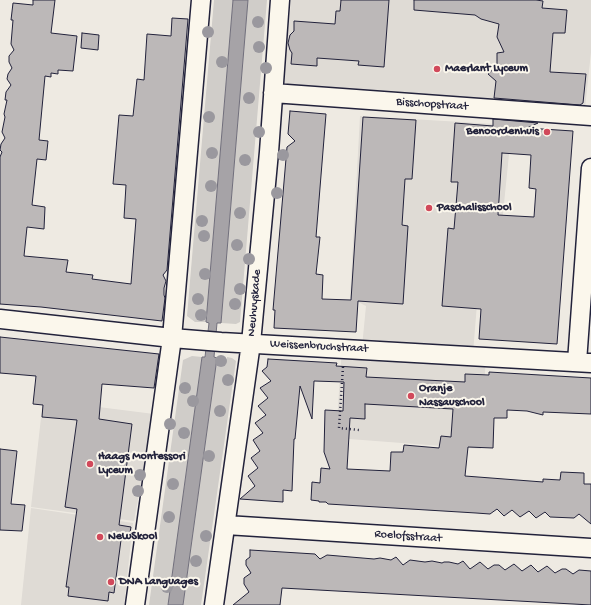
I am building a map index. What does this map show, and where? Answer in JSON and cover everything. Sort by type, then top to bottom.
[{"type":"street","points":[[135,605],[172,338],[201,0]]},
{"type":"street","name":"Neuhuyskade","points":[[214,605],[251,343],[269,152],[280,0]]},
{"type":"street","name":"Bisschopstraat","points":[[273,93],[591,116]]},
{"type":"street","points":[[584,362],[591,168]]},
{"type":"street","name":"Weissenbruchstraat","points":[[0,319],[221,342],[584,362]]},
{"type":"street","name":"Roelofsstraat","points":[[226,525],[591,548]]},
{"type":"path","points":[[344,348],[339,428],[359,430]]},
{"type":"shaded area","points":[[214,0],[233,0],[206,322],[195,322],[187,316]]},
{"type":"shaded area","points":[[233,0],[248,0],[221,323],[217,323],[214,357],[217,358],[183,605],[168,605],[202,357],[205,357],[209,323],[206,322]]},
{"type":"shaded area","points":[[248,0],[267,0],[240,322],[236,324],[221,323]]},
{"type":"shaded area","name":"Maerlant Lyceum","points":[[291,0],[591,0],[591,52],[585,109],[284,87]]},
{"type":"shaded area","name":"Paschalisschool","points":[[360,116],[512,125],[495,292],[478,292],[473,353],[486,354],[481,449],[336,438],[342,346],[362,347],[366,306],[350,298]]},
{"type":"shaded area","points":[[192,356],[202,357],[168,605],[149,605],[183,360]]},
{"type":"shaded area","points":[[227,357],[236,361],[201,605],[183,605],[217,358],[227,359]]},
{"type":"shaded area","name":"Haags Montessori Lyceum","points":[[43,400],[154,414],[134,521],[31,507]]},
{"type":"shaded area","points":[[31,508],[133,523],[124,605],[21,605]]},
{"type":"building","points":[[33,0],[55,0],[51,33],[77,36],[73,71],[58,70],[58,74],[51,73],[51,77],[45,76],[39,140],[48,141],[46,160],[37,159],[32,205],[45,207],[44,229],[27,227],[24,256],[68,260],[66,272],[93,275],[92,279],[131,284],[136,219],[124,218],[126,185],[113,184],[119,115],[133,116],[137,79],[144,80],[147,34],[171,36],[172,18],[188,19],[167,270],[163,275],[166,281],[164,288],[165,298],[162,321],[41,307],[0,304],[0,157],[2,152],[0,150],[1,144],[5,138],[2,132],[7,100],[5,100],[6,92],[11,85],[7,79],[12,68],[9,62],[9,56],[14,50],[11,44],[13,20],[11,20],[13,3],[33,5]]},
{"type":"building","points":[[341,0],[389,0],[384,67],[358,65],[359,61],[317,58],[317,66],[291,64],[292,53],[288,43],[290,35],[294,31],[294,21],[335,24],[336,11],[340,11]]},
{"type":"building","points":[[414,0],[536,0],[543,1],[542,8],[567,10],[565,33],[553,33],[550,72],[586,74],[583,103],[580,105],[494,98],[496,81],[488,74],[497,66],[497,53],[504,52],[497,37],[499,24],[481,19],[475,15],[414,10]]},
{"type":"building","points":[[82,33],[99,35],[98,50],[81,48]]},
{"type":"building","points":[[290,111],[326,114],[316,237],[320,237],[316,274],[323,275],[322,299],[351,300],[363,117],[416,120],[412,179],[405,179],[402,225],[408,226],[403,304],[358,301],[356,332],[274,328],[275,310],[273,310],[287,147],[295,141],[288,134]]},
{"type":"building","points":[[493,119],[538,123],[527,128],[573,131],[557,344],[479,339],[481,309],[442,306],[448,228],[454,229],[458,182],[451,182],[455,123],[493,126]],"holes":[[[502,153],[531,155],[529,188],[536,189],[534,217],[498,215]]]},
{"type":"building","points":[[0,337],[159,354],[154,388],[102,384],[99,419],[132,424],[119,525],[131,527],[129,538],[121,540],[114,593],[109,592],[108,601],[68,596],[69,587],[66,587],[77,509],[65,507],[77,420],[42,417],[43,405],[33,404],[36,376],[0,373]]},
{"type":"building","points":[[268,359],[337,363],[336,366],[367,368],[366,377],[465,382],[465,374],[489,375],[489,372],[591,378],[591,414],[543,412],[543,415],[527,411],[507,410],[507,418],[494,418],[493,448],[468,447],[465,476],[543,482],[543,479],[560,480],[561,472],[584,473],[584,484],[591,484],[591,524],[579,514],[574,518],[550,517],[545,512],[536,518],[529,511],[520,517],[512,510],[504,516],[497,509],[490,514],[328,504],[326,502],[311,500],[312,482],[320,483],[321,468],[330,469],[324,452],[325,410],[343,411],[344,382],[314,381],[312,419],[300,386],[294,439],[292,491],[283,490],[283,502],[240,499],[255,486],[248,476],[258,468],[251,458],[260,451],[253,440],[263,433],[255,423],[266,415],[258,406],[268,398],[260,388],[271,381],[262,371],[267,367]],"holes":[[[365,404],[453,409],[451,437],[441,436],[439,448],[404,445],[403,452],[391,452],[390,471],[347,469],[350,418],[365,419]]]},
{"type":"building","points":[[0,449],[17,451],[11,504],[25,505],[22,531],[0,530]]},
{"type":"building","points":[[250,550],[315,554],[320,559],[327,555],[391,560],[396,557],[403,565],[410,560],[442,563],[449,562],[458,564],[463,561],[470,569],[480,562],[488,569],[494,565],[499,565],[505,570],[514,564],[522,571],[531,565],[538,572],[547,566],[555,573],[562,569],[566,569],[573,574],[579,570],[591,571],[591,605],[282,588],[280,605],[233,605],[249,592],[244,584],[244,578],[251,573],[246,565],[246,560],[250,557]]},
{"type":"place","name":"Maerlant Lyceum","points":[[437,69]]},
{"type":"place","name":"Benoordenhuis","points":[[547,132]]},
{"type":"place","name":"Paschalisschool","points":[[429,208]]},
{"type":"place","name":"Oranje Nassauschool","points":[[411,396]]},
{"type":"place","name":"Haags Montessori Lyceum","points":[[90,464]]},
{"type":"place","name":"NewSkool","points":[[100,537]]},
{"type":"place","name":"DNA Languages","points":[[111,582]]}]
